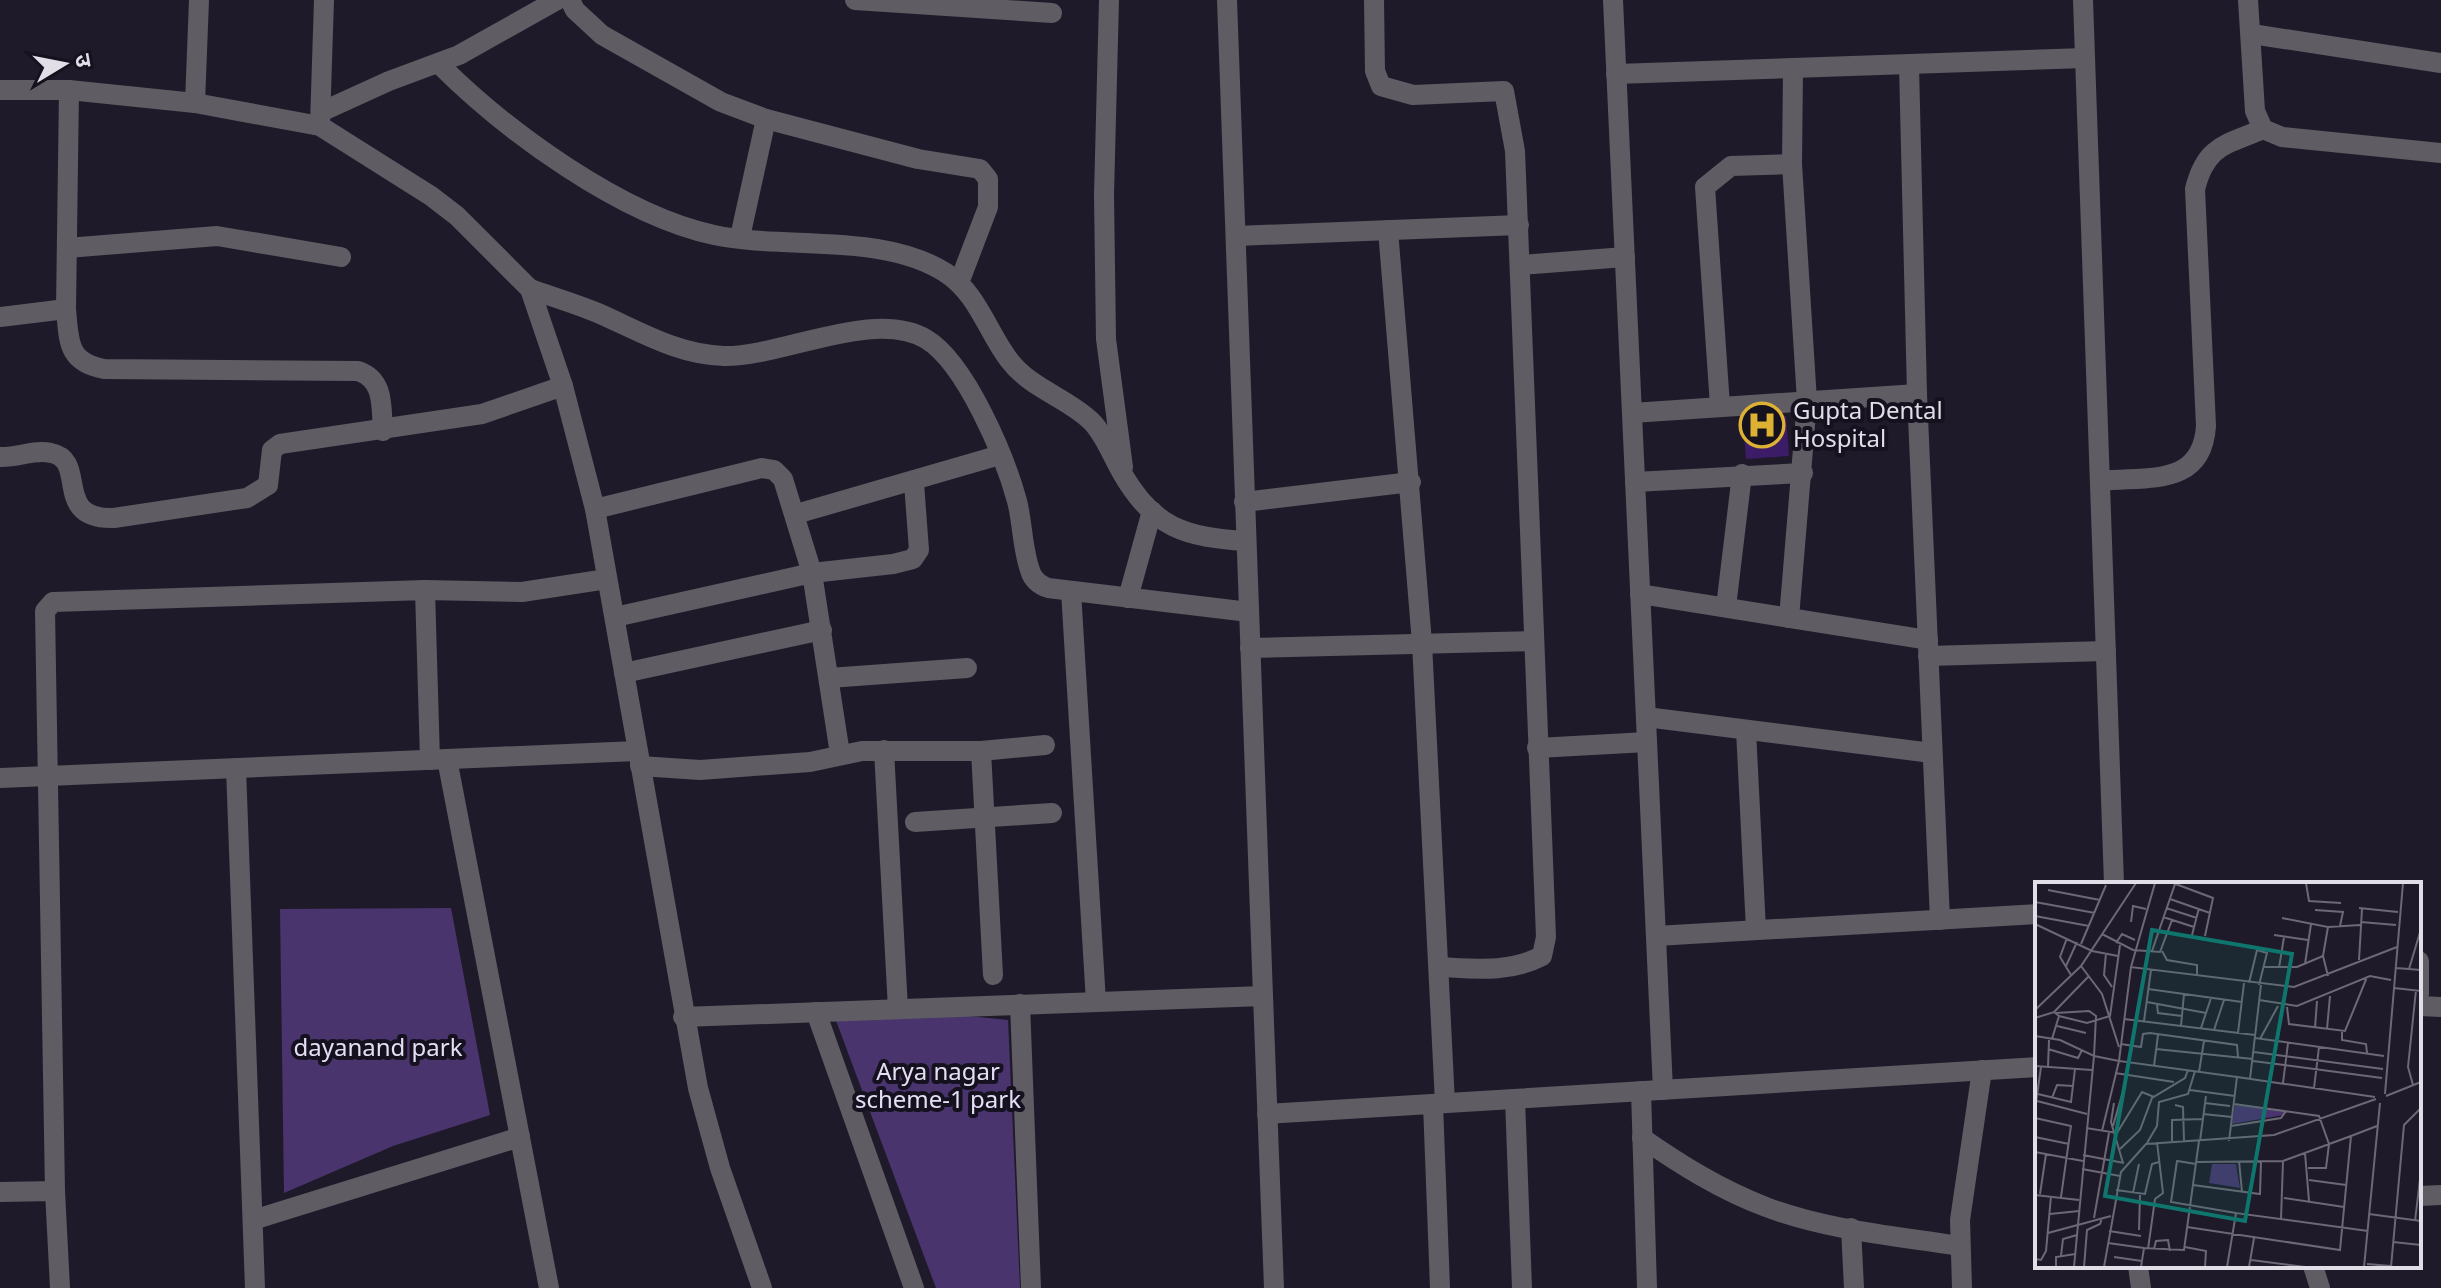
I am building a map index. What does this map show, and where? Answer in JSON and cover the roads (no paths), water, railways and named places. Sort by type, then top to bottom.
[{"type":"street","points":[[195,103],[199,0]]},
{"type":"street","points":[[320,119],[324,0]]},
{"type":"street","points":[[320,119],[389,81],[439,64],[557,0]]},
{"type":"street","points":[[570,0],[589,25],[622,48],[704,95],[766,119],[918,159],[980,169],[988,179],[988,207],[959,283]]},
{"type":"street","points":[[855,0],[960,3],[1052,13]]},
{"type":"street","points":[[1109,0],[1104,208],[1106,339],[1124,477]]},
{"type":"street","points":[[1227,0],[1274,1288]]},
{"type":"street","points":[[1374,0],[1375,71],[1381,86],[1392,92],[1413,95],[1504,91],[1512,120],[1519,225],[1546,937],[1542,956],[1506,970],[1440,967]]},
{"type":"street","points":[[1613,0],[1663,1090]]},
{"type":"street","points":[[2083,0],[2114,882]]},
{"type":"street","points":[[2248,0],[2255,111],[2263,129],[2282,137],[2441,153]]},
{"type":"street","points":[[2252,34],[2441,63]]},
{"type":"street","points":[[1616,74],[2085,58]]},
{"type":"street","points":[[439,64],[488,109],[589,179],[644,208],[715,235],[888,253],[927,263],[959,283],[1016,370],[1095,425],[1124,477],[1152,511],[1180,532],[1246,541]]},
{"type":"street","points":[[1909,66],[1917,394],[1940,920]]},
{"type":"street","points":[[1789,618],[1807,401],[1792,164],[1793,69]]},
{"type":"street","points":[[0,90],[69,90],[320,119],[431,196],[477,235],[530,289],[563,386],[595,509],[683,1017],[712,1141],[762,1288]]},
{"type":"street","points":[[69,90],[66,309],[71,347],[87,366],[358,371],[369,374],[380,396],[383,431]]},
{"type":"street","points":[[740,237],[766,119]]},
{"type":"street","points":[[2102,481],[2184,471],[2199,460],[2206,426],[2195,189],[2200,171],[2220,146],[2263,129]]},
{"type":"street","points":[[1720,406],[1705,187],[1731,166],[1792,164]]},
{"type":"street","points":[[1236,236],[1519,225]]},
{"type":"street","points":[[1388,230],[1411,482],[1440,967],[1440,1288]]},
{"type":"street","points":[[67,248],[217,236],[341,257]]},
{"type":"street","points":[[1520,265],[1625,257]]},
{"type":"street","points":[[530,289],[579,305],[679,349],[701,354],[756,353],[873,330],[909,332],[938,348],[952,366],[1000,455],[1018,505],[1031,575],[1048,588],[1249,612]]},
{"type":"street","points":[[0,317],[66,309]]},
{"type":"street","points":[[0,457],[42,452],[62,457],[68,468],[76,503],[83,513],[95,518],[114,518],[247,498],[268,485],[272,450],[280,444],[482,414],[563,386]]},
{"type":"street","points":[[1632,413],[1917,394]]},
{"type":"street","points":[[796,514],[914,483],[1000,455]]},
{"type":"street","points":[[595,509],[762,468],[774,470],[783,479],[796,514],[812,573],[840,754]]},
{"type":"street","points":[[1635,482],[1803,473]]},
{"type":"street","points":[[1726,607],[1742,474]]},
{"type":"street","points":[[1244,502],[1411,482]]},
{"type":"street","points":[[615,617],[812,573],[913,559],[919,550],[914,483]]},
{"type":"street","points":[[1128,598],[1152,511]]},
{"type":"street","points":[[60,1288],[55,1191],[45,611],[53,602],[425,590],[522,592],[607,579]]},
{"type":"street","points":[[425,590],[438,759],[520,1137],[549,1288]]},
{"type":"street","points":[[1071,591],[1096,1002]]},
{"type":"street","points":[[1640,594],[1789,618],[1928,648],[2106,651]]},
{"type":"street","points":[[624,673],[822,630]]},
{"type":"street","points":[[1250,648],[1534,641]]},
{"type":"street","points":[[829,678],[967,668]]},
{"type":"street","points":[[1646,717],[1932,753]]},
{"type":"street","points":[[1746,730],[1756,930]]},
{"type":"street","points":[[1537,748],[1647,742]]},
{"type":"street","points":[[0,778],[438,759],[638,758],[700,770],[810,762],[840,754],[884,750],[981,751],[1045,745]]},
{"type":"street","points":[[884,750],[898,1009]]},
{"type":"street","points":[[981,751],[993,975]]},
{"type":"street","points":[[236,768],[255,1288]]},
{"type":"street","points":[[915,822],[1052,813]]},
{"type":"street","points":[[1656,936],[2035,914]]},
{"type":"street","points":[[683,1017],[1263,996]]},
{"type":"street","points":[[1020,1004],[1031,1288]]},
{"type":"street","points":[[2421,1006],[2441,1007]]},
{"type":"street","points":[[816,1012],[914,1288]]},
{"type":"street","points":[[1267,1114],[2035,1067]]},
{"type":"street","points":[[1962,1288],[1959,1246],[1982,1070]]},
{"type":"street","points":[[1641,1091],[1647,1288]]},
{"type":"street","points":[[1515,1099],[1522,1288]]},
{"type":"street","points":[[253,1220],[520,1137]]},
{"type":"street","points":[[1642,1138],[1701,1177],[1769,1208],[1851,1228],[1959,1246]]},
{"type":"street","points":[[0,1192],[55,1191]]},
{"type":"street","points":[[2421,1196],[2441,1195]]},
{"type":"street","points":[[1851,1228],[1854,1288]]},
{"type":"street","points":[[2138,1268],[2141,1288]]},
{"type":"street","points":[[2314,1268],[2320,1288]]},
{"type":"place","name":"Gupta Dental Hospital","points":[[1762,425]]},
{"type":"park label","name":"dayanand park","points":[[378,1048]]},
{"type":"park label","name":"Arya nagar scheme-1 park","points":[[938,1086]]}]
